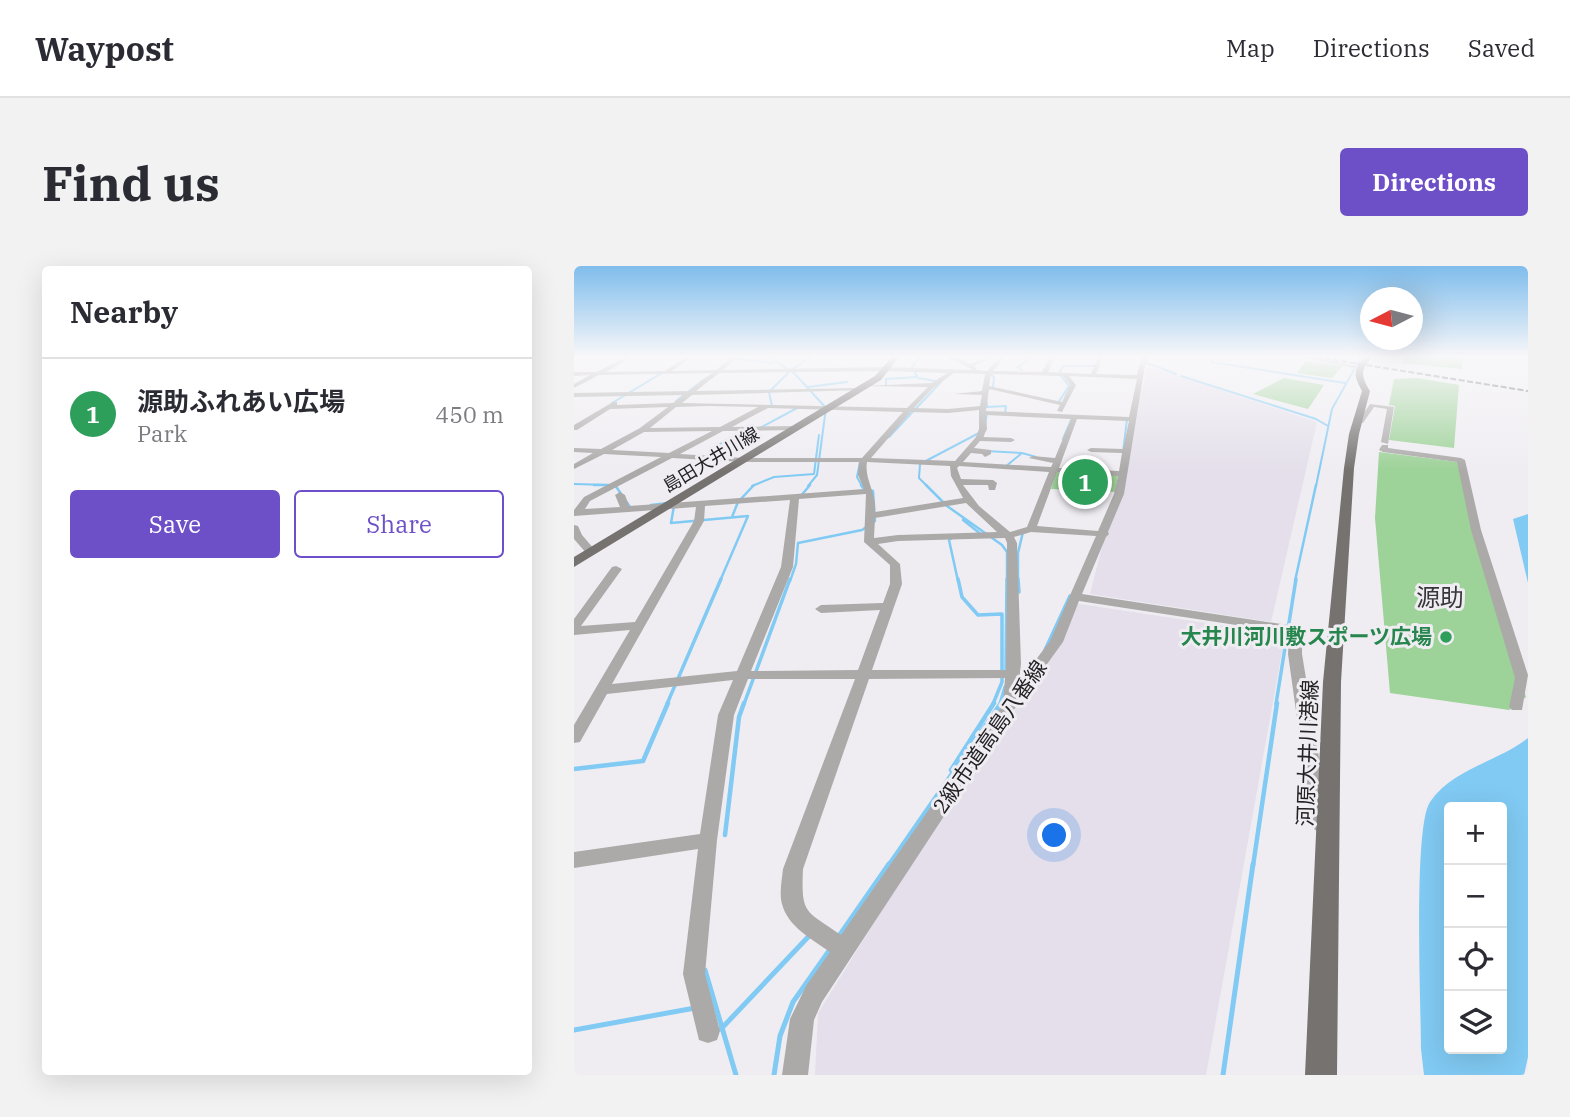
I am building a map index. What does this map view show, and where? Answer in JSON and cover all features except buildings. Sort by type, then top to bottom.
[{"type":"main road","name":"島田大井川線","points":[[574,563],[851,395]]},
{"type":"main road","name":"河原大井川港線","points":[[1321,1075],[1337,604],[1349,468],[1365,395]]},
{"type":"street","points":[[574,428],[628,395]]},
{"type":"street","points":[[574,467],[643,430],[686,395]]},
{"type":"street","points":[[765,395],[767,405]]},
{"type":"street","points":[[814,395],[851,420]]},
{"type":"street","points":[[869,542],[871,493],[861,478],[860,469],[927,395]]},
{"type":"street","points":[[985,395],[983,429],[978,439],[954,464],[953,472],[997,527],[1009,534],[1012,543],[1013,674],[1010,705]]},
{"type":"street","points":[[1015,395],[1055,404]]},
{"type":"street","points":[[1058,416],[1068,395]]},
{"type":"street","name":"2級市道高島八番線","points":[[795,1075],[802,1019],[814,994],[1010,705],[1056,642],[1119,494],[1137,395]]},
{"type":"street","points":[[619,401],[641,400]]},
{"type":"street","points":[[608,407],[677,404],[767,405],[983,410],[1133,419]]},
{"type":"street","points":[[1032,408],[1064,404]]},
{"type":"street","points":[[576,512],[587,499],[767,405]]},
{"type":"street","points":[[1357,422],[1361,422],[1373,405],[1391,407],[1383,450],[1461,460],[1476,530],[1522,678],[1517,707]]},
{"type":"street","points":[[1031,529],[1075,416]]},
{"type":"street","points":[[742,428],[764,418]]},
{"type":"street","points":[[687,429],[695,421]]},
{"type":"street","points":[[643,430],[795,428]]},
{"type":"street","points":[[1058,434],[1068,435]]},
{"type":"street","points":[[978,439],[1011,440]]},
{"type":"street","points":[[1385,445],[1450,450],[1450,455],[1385,445]]},
{"type":"street","points":[[574,450],[744,460],[868,460],[1055,466],[1123,474]]},
{"type":"street","points":[[968,450],[988,452],[985,455]]},
{"type":"street","points":[[1091,450],[1127,451]]},
{"type":"street","points":[[1033,458],[1055,466]]},
{"type":"street","points":[[959,482],[993,483],[992,488]]},
{"type":"street","points":[[576,512],[868,491]]},
{"type":"street","points":[[620,495],[625,509]]},
{"type":"street","points":[[708,1031],[694,974],[708,840],[726,715],[787,567],[795,495]]},
{"type":"street","points":[[871,516],[971,497]]},
{"type":"street","points":[[574,738],[699,520],[701,502]]},
{"type":"street","points":[[574,528],[577,537],[591,552]]},
{"type":"street","points":[[869,542],[898,538],[1009,534],[1031,529],[1104,534]]},
{"type":"street","points":[[844,950],[801,919],[792,902],[793,869],[897,583],[895,564],[869,542]]},
{"type":"street","points":[[574,629],[617,569]]},
{"type":"street","points":[[1076,597],[1296,631],[1295,654],[1305,710],[1318,819],[1328,838]]},
{"type":"street","points":[[821,609],[888,606]]},
{"type":"street","points":[[574,629],[640,625]]},
{"type":"street","points":[[602,690],[742,676],[1013,674]]},
{"type":"street","points":[[574,860],[708,840]]},
{"type":"shaded area","points":[[1141,395],[1235,395],[1317,422],[1271,622],[1090,594]]},
{"type":"shaded area","points":[[1073,603],[1285,635],[1206,1075],[815,1075],[818,1013]]},
{"type":"green space","points":[[1256,395],[1317,395],[1308,409]]},
{"type":"green space","points":[[1391,395],[1458,395],[1454,448],[1389,440],[1395,406],[1389,405]]},
{"type":"green space","name":"大井川河川敷スポーツ広場","points":[[1379,452],[1458,462],[1473,533],[1526,697],[1509,710],[1390,693],[1375,518]]},
{"type":"green space","points":[[1056,472],[1118,475],[1115,492],[1051,489]]},
{"type":"water","points":[[1528,514],[1528,583],[1513,519]]},
{"type":"water","points":[[1528,738],[1528,1057],[1524,1075],[1424,1075],[1421,1049],[1419,920],[1421,845],[1430,802],[1439,791],[1463,773]]},
{"type":"waterway","points":[[612,403],[626,395]]},
{"type":"waterway","points":[[676,401],[684,395]]},
{"type":"waterway","points":[[770,395],[772,406]]},
{"type":"waterway","points":[[808,486],[817,475],[826,408],[814,395]]},
{"type":"waterway","points":[[889,437],[929,395]]},
{"type":"waterway","points":[[1058,403],[1063,395]]},
{"type":"waterway","points":[[1240,395],[1316,419],[1328,426]]},
{"type":"waterway","points":[[1316,486],[1332,409],[1340,395]]},
{"type":"waterway","points":[[987,403],[987,407],[1006,406],[1005,413]]},
{"type":"waterway","points":[[760,428],[799,407]]},
{"type":"waterway","points":[[983,436],[987,414]]},
{"type":"waterway","points":[[1063,439],[1072,418]]},
{"type":"waterway","points":[[1123,452],[1127,419]]},
{"type":"waterway","points":[[718,445],[751,429]]},
{"type":"waterway","points":[[964,518],[947,506],[919,478],[920,464],[979,433]]},
{"type":"waterway","points":[[754,485],[774,477],[814,474],[819,435]]},
{"type":"waterway","points":[[986,451],[1022,453]]},
{"type":"waterway","points":[[1005,467],[1022,453]]},
{"type":"waterway","points":[[1022,453],[1036,457]]},
{"type":"waterway","points":[[860,462],[857,477],[862,486]]},
{"type":"waterway","points":[[574,484],[609,485],[594,485]]},
{"type":"waterway","points":[[615,485],[630,507]]},
{"type":"waterway","points":[[732,517],[738,502],[754,485]]},
{"type":"waterway","points":[[800,497],[810,485]]},
{"type":"waterway","points":[[790,581],[796,564],[798,543],[862,530],[875,521],[873,491],[861,485]]},
{"type":"waterway","points":[[1295,581],[1316,485]]},
{"type":"waterway","points":[[651,505],[668,503]]},
{"type":"waterway","points":[[674,506],[671,523],[748,516],[720,581]]},
{"type":"waterway","points":[[964,518],[1002,545],[1007,552],[1007,579]]},
{"type":"waterway","points":[[964,518],[982,535]]},
{"type":"waterway","points":[[1018,579],[1018,553],[1023,532]]},
{"type":"waterway","points":[[951,539],[949,540],[958,581]]},
{"type":"waterway","points":[[667,704],[721,579]]},
{"type":"waterway","points":[[744,704],[790,579]]},
{"type":"waterway","points":[[958,579],[962,597],[978,615],[1002,614],[1002,682],[993,704]]},
{"type":"waterway","points":[[1006,669],[1007,579]]},
{"type":"waterway","points":[[1018,579],[1019,592]]},
{"type":"waterway","points":[[1276,704],[1296,579]]},
{"type":"waterway","points":[[1045,650],[1070,596]]},
{"type":"waterway","points":[[1000,704],[1005,687]]},
{"type":"waterway","points":[[574,769],[643,761],[668,703]]},
{"type":"waterway","points":[[725,835],[739,717],[744,703]]},
{"type":"waterway","points":[[951,770],[994,703]]},
{"type":"waterway","points":[[888,866],[1001,703]]},
{"type":"waterway","points":[[1253,866],[1277,703]]},
{"type":"waterway","points":[[839,936],[889,864]]},
{"type":"waterway","points":[[1223,1075],[1253,864]]},
{"type":"waterway","points":[[722,1028],[809,936]]},
{"type":"waterway","points":[[774,1075],[780,1036],[793,1002],[831,948]]},
{"type":"waterway","points":[[705,970],[722,1028]]},
{"type":"waterway","points":[[574,1030],[695,1008]]},
{"type":"waterway","points":[[722,1028],[736,1075]]},
{"type":"place","name":"源助ふれあい広場","points":[[1085,482]]},
{"type":"place","name":"大井川河川敷スポーツ広場","points":[[1446,637]]},
{"type":"district","name":"源助","points":[[1440,598]]}]
